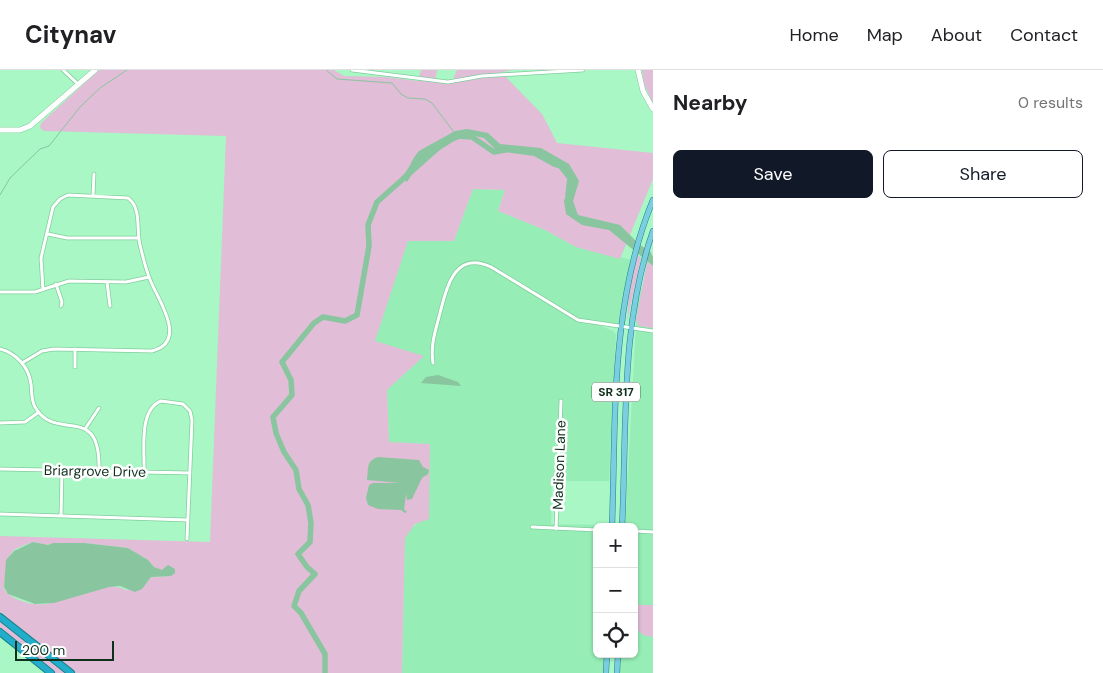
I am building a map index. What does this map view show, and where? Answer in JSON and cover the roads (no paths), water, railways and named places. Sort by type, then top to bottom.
[{"type":"highway","points":[[0,617],[71,673]]},
{"type":"highway","points":[[0,632],[51,673]]},
{"type":"main road","name":"SR 317","points":[[612,523],[620,326],[632,260],[653,200]]},
{"type":"main road","name":"SR 317","points":[[622,523],[631,328],[642,266],[653,231]]},
{"type":"main road","points":[[606,673],[607,658]]},
{"type":"main road","points":[[617,673],[618,658]]},
{"type":"street","points":[[63,70],[78,85]]},
{"type":"street","points":[[0,130],[28,128],[95,70]]},
{"type":"street","points":[[352,70],[448,82],[482,76],[584,70]]},
{"type":"street","points":[[638,70],[643,91],[653,109]]},
{"type":"street","points":[[93,196],[94,174]]},
{"type":"street","points":[[22,363],[42,352],[75,349],[152,351],[164,344],[169,330],[166,310],[149,277],[138,238],[136,207],[131,200],[125,197],[68,195],[58,200],[53,207],[41,258],[43,290]]},
{"type":"street","points":[[48,234],[72,238],[138,238]]},
{"type":"street","points":[[433,363],[431,348],[448,284],[457,271],[472,263],[492,267],[573,318],[592,324],[653,331]]},
{"type":"street","points":[[0,292],[26,293],[43,290],[69,281],[130,282],[149,277]]},
{"type":"street","points":[[106,282],[110,306]]},
{"type":"street","points":[[56,284],[62,302],[61,306]]},
{"type":"street","points":[[0,349],[9,352],[22,363],[30,379],[33,402],[39,412],[55,423],[75,425],[85,429],[94,438],[98,446],[98,471]]},
{"type":"street","points":[[75,349],[75,367]]},
{"type":"street","name":"Madison Lane","points":[[556,529],[561,400]]},
{"type":"street","points":[[144,472],[147,414],[156,403],[174,401],[187,407],[191,415],[187,538]]},
{"type":"street","points":[[85,429],[99,408]]},
{"type":"street","points":[[0,423],[25,422],[39,412]]},
{"type":"street","name":"Briargrove Drive","points":[[0,469],[190,474]]},
{"type":"street","points":[[61,516],[62,471]]},
{"type":"street","points":[[0,514],[188,520]]},
{"type":"street","points":[[532,528],[593,530]]},
{"type":"street","points":[[638,531],[653,532]]},
{"type":"waterway","points":[[0,195],[10,178],[40,149],[49,146],[80,107],[100,88],[127,70]]},
{"type":"waterway","points":[[326,70],[337,79],[392,83],[401,94],[408,98],[425,99],[432,103],[453,131]]},
{"type":"waterway","points":[[325,673],[325,654],[301,613],[294,606],[299,591],[315,574],[307,567],[298,554],[310,542],[311,523],[308,505],[299,489],[296,470],[284,452],[276,433],[273,417],[292,395],[291,380],[282,362],[314,323],[323,317],[345,321],[357,315],[369,246],[368,225],[377,202],[438,148],[457,136],[472,137],[494,152],[505,150]]},
{"type":"waterway","points":[[559,164],[570,178],[568,195]]}]
